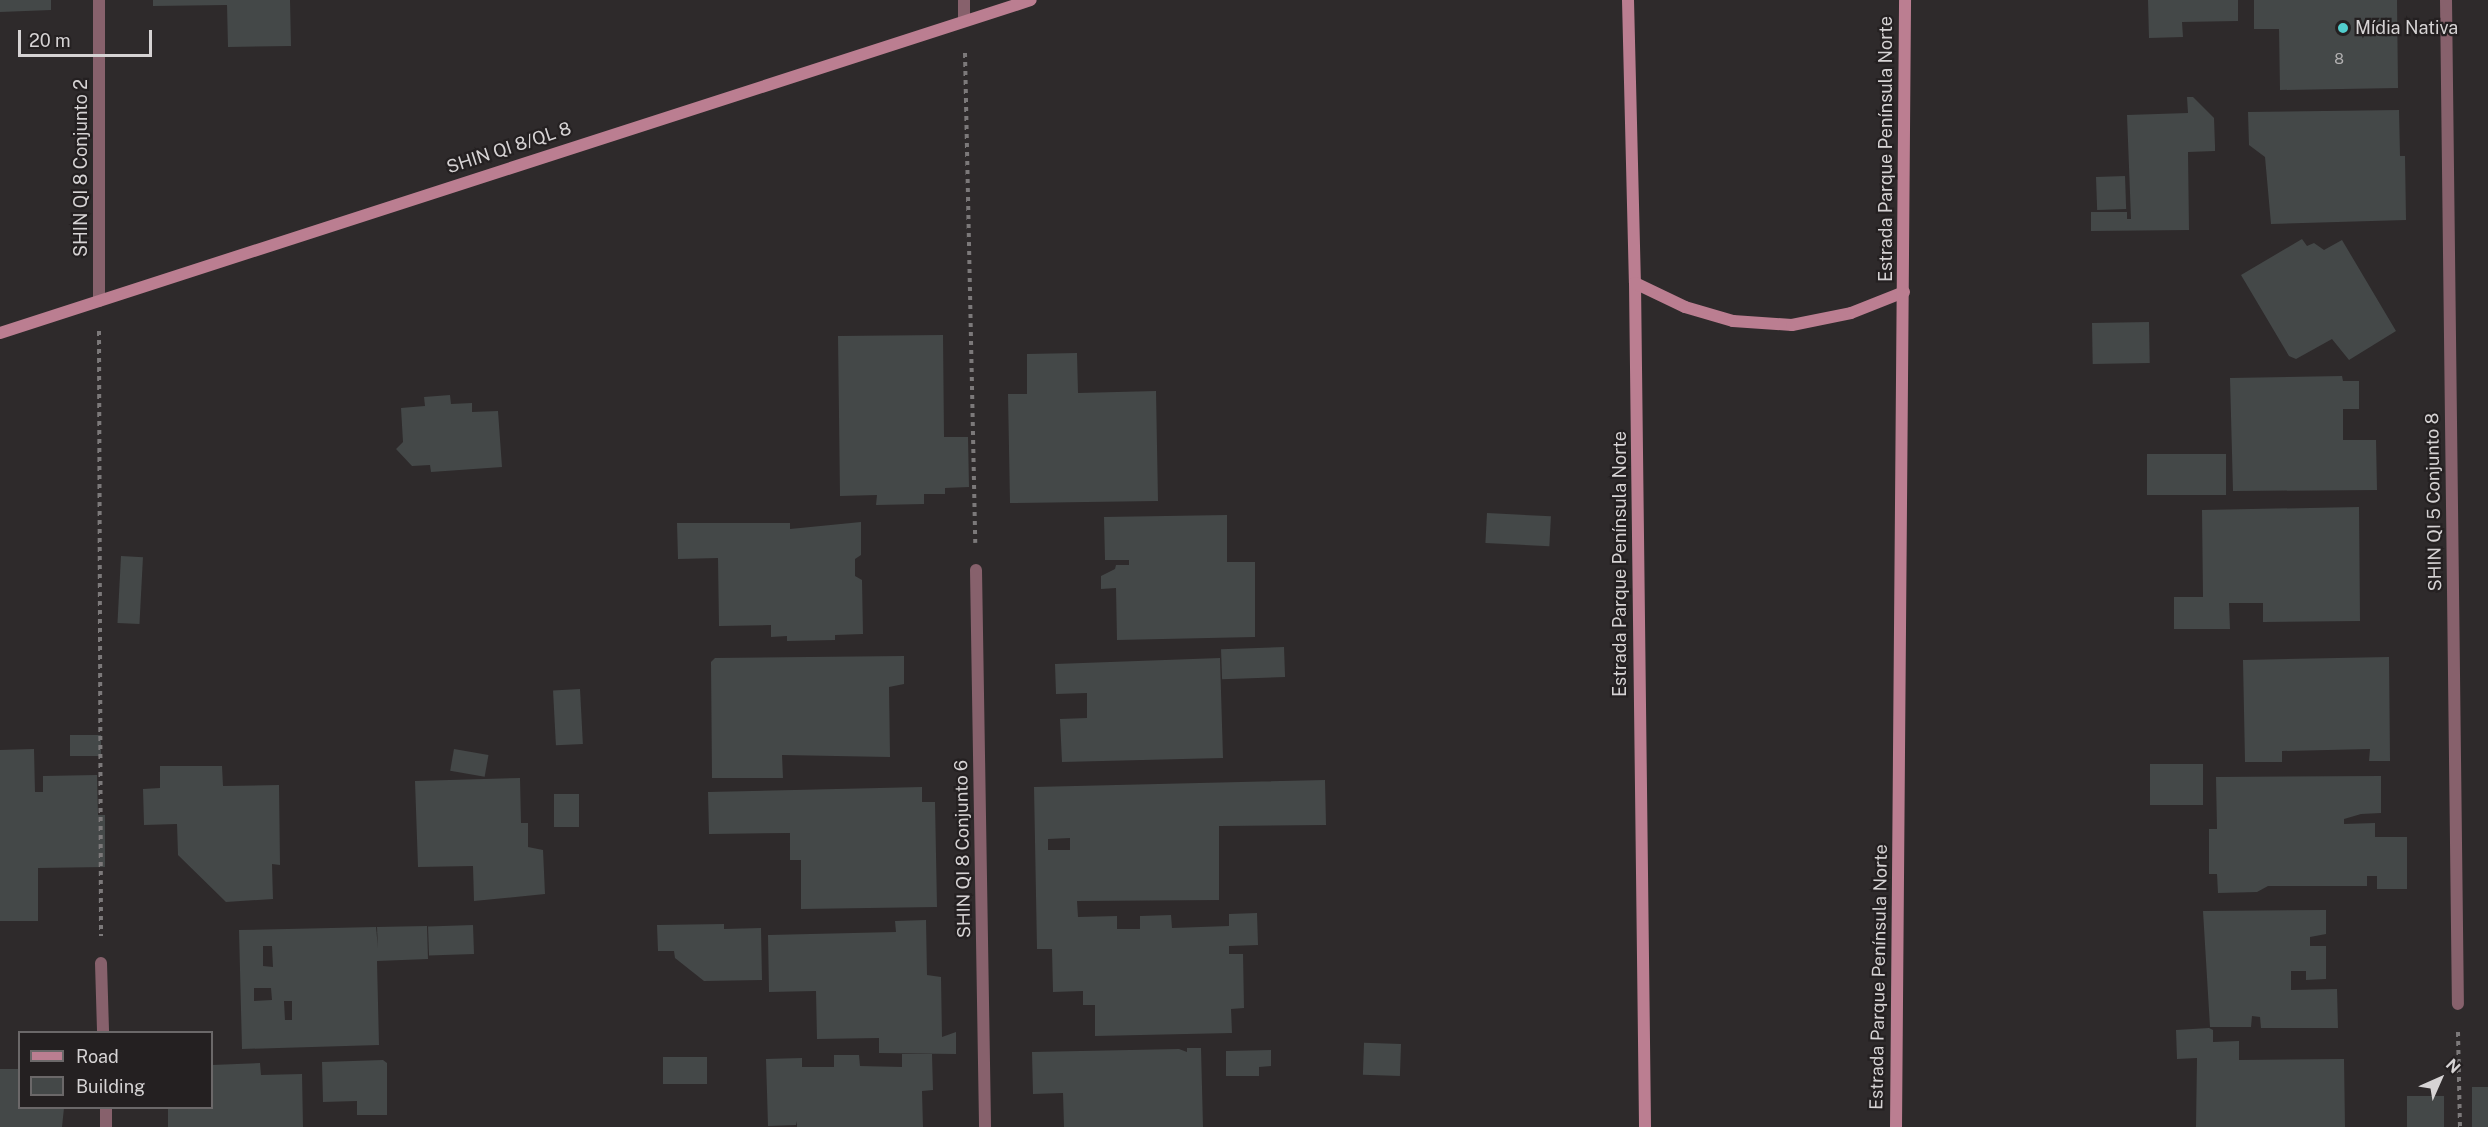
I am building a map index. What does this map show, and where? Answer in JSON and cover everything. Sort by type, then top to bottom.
[{"type":"main road","name":"SHIN QI 8/QL 8","points":[[0,333],[964,19],[1030,0]]},
{"type":"main road","name":"Estrada Parque Península Norte","points":[[1628,0],[1635,283],[1645,1127]]},
{"type":"main road","name":"Estrada Parque Península Norte","points":[[1896,1127],[1905,0]]},
{"type":"main road","points":[[1635,283],[1685,308],[1733,321],[1792,325],[1851,313],[1904,292]]},
{"type":"street","name":"SHIN QI 8 Conjunto 2","points":[[99,0],[99,300]]},
{"type":"street","points":[[964,0],[964,19]]},
{"type":"street","name":"SHIN QI 5 Conjunto 8","points":[[2446,0],[2458,1004]]},
{"type":"street","name":"SHIN QI 8 Conjunto 6","points":[[976,570],[985,1127]]},
{"type":"street","points":[[101,963],[103,1031]]},
{"type":"street","points":[[106,1109],[106,1127]]},
{"type":"path","points":[[964,19],[976,570]]},
{"type":"path","points":[[99,300],[101,963]]},
{"type":"path","points":[[2458,1004],[2460,1127]]},
{"type":"building","points":[[0,0],[51,0],[51,10],[0,12]]},
{"type":"building","points":[[153,0],[290,0],[291,46],[228,47],[227,5],[153,6]]},
{"type":"building","points":[[2148,0],[2238,0],[2238,21],[2182,22],[2183,37],[2149,38]]},
{"type":"building","points":[[2254,0],[2397,0],[2398,88],[2280,90],[2279,29],[2254,29]]},
{"type":"building","points":[[2187,97],[2193,97],[2214,118],[2215,146],[2215,151],[2188,152],[2189,230],[2091,231],[2091,212],[2127,212],[2127,219],[2131,219],[2127,115],[2188,113]]},
{"type":"building","points":[[2399,110],[2400,156],[2405,156],[2406,220],[2271,224],[2265,157],[2249,145],[2248,112]]},
{"type":"building","points":[[2125,176],[2126,209],[2097,210],[2096,177]]},
{"type":"building","points":[[2302,239],[2307,246],[2314,243],[2324,250],[2342,240],[2396,331],[2349,360],[2332,339],[2296,359],[2289,356],[2241,275]]},
{"type":"building","points":[[2149,322],[2150,363],[2093,364],[2092,323]]},
{"type":"building","points":[[943,335],[944,437],[968,437],[969,487],[945,488],[945,494],[924,494],[924,504],[876,505],[877,495],[840,496],[838,336]]},
{"type":"building","points":[[1077,353],[1078,393],[1156,391],[1158,501],[1010,503],[1008,394],[1027,394],[1027,354]]},
{"type":"building","points":[[2342,376],[2343,381],[2359,381],[2359,409],[2343,409],[2343,440],[2376,440],[2377,490],[2233,491],[2230,378]]},
{"type":"building","points":[[450,395],[451,404],[472,403],[472,412],[498,411],[502,467],[431,472],[430,465],[412,466],[396,449],[403,442],[401,408],[425,406],[424,397]]},
{"type":"building","points":[[2147,454],[2226,454],[2226,495],[2147,495]]},
{"type":"building","points":[[2359,507],[2360,621],[2263,622],[2263,603],[2229,603],[2230,629],[2174,629],[2174,597],[2203,597],[2202,510]]},
{"type":"building","points":[[1487,513],[1551,516],[1549,546],[1485,543]]},
{"type":"building","points":[[1227,515],[1227,562],[1255,562],[1255,637],[1117,640],[1116,588],[1101,589],[1101,576],[1115,569],[1116,565],[1129,565],[1129,560],[1105,560],[1104,517]]},
{"type":"building","points":[[861,522],[861,555],[855,559],[855,576],[862,580],[863,634],[835,635],[835,640],[787,641],[787,636],[771,637],[771,625],[719,626],[718,558],[678,559],[677,523],[790,523],[790,529]]},
{"type":"building","points":[[121,556],[143,557],[139,624],[117,623]]},
{"type":"building","points":[[1284,647],[1285,677],[1222,679],[1221,649]]},
{"type":"building","points":[[904,656],[904,684],[889,687],[890,757],[782,755],[783,778],[712,778],[711,662],[715,658]]},
{"type":"building","points":[[2389,657],[2390,761],[2369,761],[2370,749],[2282,751],[2282,762],[2245,762],[2243,660]]},
{"type":"building","points":[[1220,658],[1223,758],[1062,762],[1060,719],[1087,718],[1087,693],[1056,694],[1055,664]]},
{"type":"building","points":[[580,689],[583,744],[556,745],[553,690]]},
{"type":"building","points":[[70,735],[101,735],[101,756],[70,756]]},
{"type":"building","points":[[34,749],[35,792],[43,792],[43,776],[97,775],[98,815],[105,815],[105,867],[38,868],[38,921],[0,921],[0,750]]},
{"type":"building","points":[[454,749],[488,755],[485,777],[450,771]]},
{"type":"building","points":[[2150,764],[2203,764],[2203,805],[2150,805]]},
{"type":"building","points":[[160,766],[222,766],[223,786],[279,785],[280,865],[272,864],[273,899],[226,902],[178,855],[177,824],[144,825],[143,789],[160,788]]},
{"type":"building","points":[[2381,776],[2381,813],[2361,814],[2344,819],[2344,824],[2375,823],[2375,837],[2407,837],[2407,889],[2377,889],[2377,876],[2367,876],[2367,886],[2268,886],[2257,892],[2218,893],[2217,874],[2209,874],[2209,829],[2217,829],[2216,777]]},
{"type":"building","points":[[520,778],[521,823],[528,823],[528,847],[543,850],[545,894],[474,901],[473,866],[418,867],[415,781]]},
{"type":"building","points":[[1325,780],[1326,825],[1219,826],[1219,900],[1077,901],[1078,917],[1117,916],[1117,929],[1140,929],[1140,916],[1171,915],[1172,928],[1229,926],[1229,914],[1257,913],[1258,945],[1229,946],[1229,954],[1243,954],[1244,1008],[1231,1009],[1232,1033],[1095,1036],[1095,1005],[1083,1005],[1083,991],[1053,992],[1052,949],[1037,949],[1034,787]],"holes":[[[1070,838],[1070,850],[1048,850],[1048,839]]]},
{"type":"building","points":[[922,787],[922,802],[935,802],[937,907],[801,909],[801,860],[790,860],[790,833],[709,834],[708,792]]},
{"type":"building","points":[[554,794],[579,794],[579,827],[554,827]]},
{"type":"building","points":[[2326,910],[2326,934],[2310,937],[2310,946],[2326,946],[2326,979],[2306,980],[2306,971],[2291,971],[2291,990],[2337,989],[2338,1028],[2261,1028],[2260,1017],[2252,1016],[2251,1027],[2210,1027],[2203,911]]},
{"type":"building","points":[[926,920],[927,975],[941,977],[942,1037],[956,1032],[956,1054],[879,1053],[879,1038],[817,1039],[816,991],[769,992],[768,935],[896,932],[895,921]]},
{"type":"building","points":[[724,924],[724,929],[761,928],[762,980],[704,981],[675,958],[674,951],[658,951],[657,925]]},
{"type":"building","points":[[473,925],[474,954],[429,956],[428,927]]},
{"type":"building","points":[[427,926],[428,959],[377,961],[379,1045],[242,1049],[239,930],[376,927],[378,948],[377,927]],"holes":[[[263,946],[272,946],[273,967],[263,966]],[[254,988],[271,988],[272,1000],[254,1001]],[[284,1001],[292,1001],[292,1020],[285,1020]]]},
{"type":"building","points":[[2209,1028],[2213,1030],[2213,1042],[2239,1041],[2239,1060],[2344,1059],[2345,1127],[2196,1127],[2197,1058],[2177,1059],[2176,1030]]},
{"type":"building","points":[[1364,1043],[1401,1044],[1400,1076],[1363,1075]]},
{"type":"building","points":[[1187,1048],[1201,1048],[1203,1127],[1064,1127],[1063,1093],[1033,1094],[1032,1052],[1179,1049],[1187,1052]]},
{"type":"building","points":[[1271,1050],[1271,1066],[1259,1067],[1259,1076],[1226,1076],[1226,1051]]},
{"type":"building","points":[[902,1054],[932,1054],[933,1090],[922,1091],[923,1127],[797,1127],[797,1121],[796,1125],[768,1126],[766,1059],[802,1058],[802,1067],[834,1067],[834,1055],[859,1055],[860,1066],[902,1067]]},
{"type":"building","points":[[663,1057],[707,1057],[707,1084],[663,1084]]},
{"type":"building","points":[[383,1060],[387,1063],[387,1115],[357,1115],[357,1101],[323,1102],[322,1062]]},
{"type":"building","points":[[260,1063],[261,1075],[302,1074],[303,1127],[168,1127],[168,1109],[213,1109],[213,1065]]},
{"type":"building","points":[[0,1069],[18,1069],[18,1109],[64,1109],[62,1127],[0,1127]]},
{"type":"building","points":[[2472,1087],[2488,1087],[2488,1127],[2472,1127]]},
{"type":"building","points":[[2407,1096],[2444,1096],[2444,1127],[2407,1127]]},
{"type":"place","name":"Mídia Nativa","points":[[2343,28]]}]
